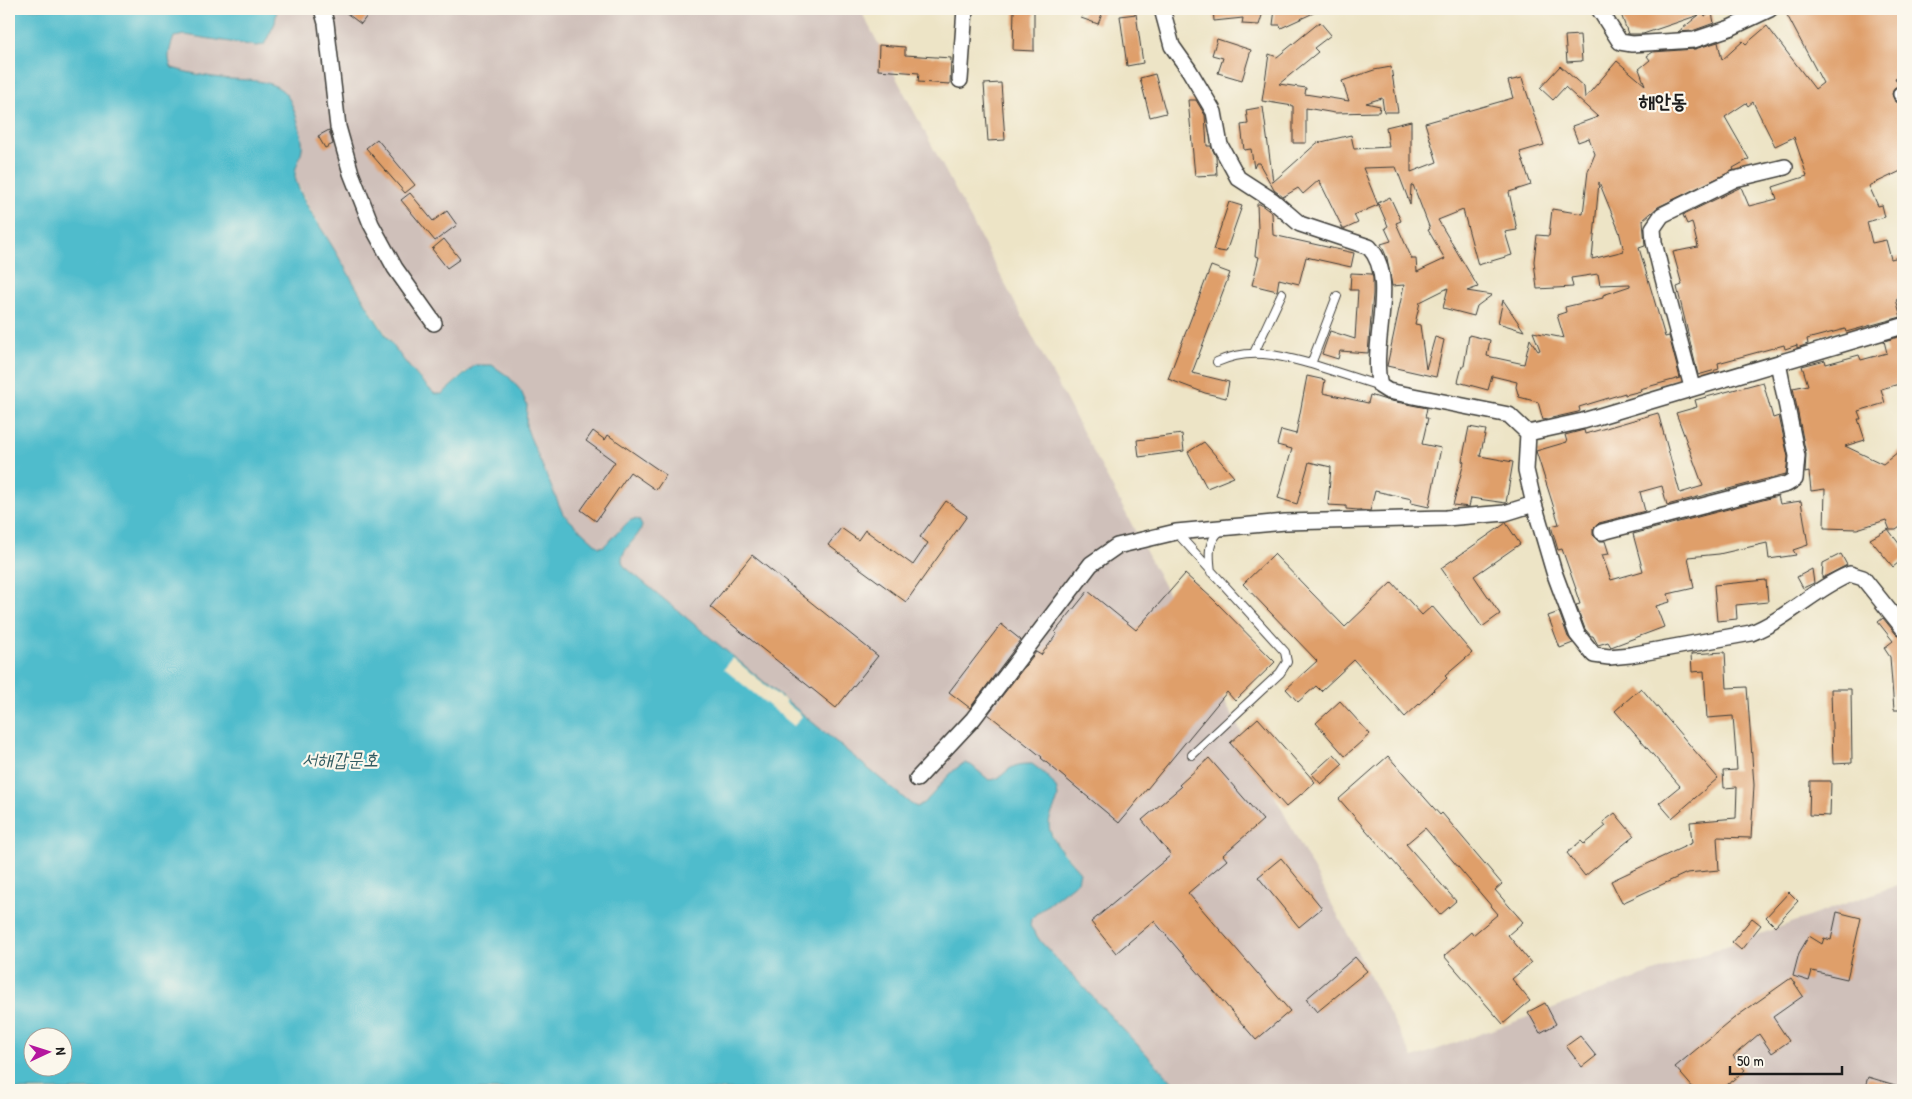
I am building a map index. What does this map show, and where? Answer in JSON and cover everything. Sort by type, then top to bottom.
[{"type":"street","points":[[322,9],[326,23],[338,127],[351,173],[371,224],[395,268],[434,323]]},
{"type":"street","points":[[960,80],[966,9]]},
{"type":"street","points":[[1599,9],[1620,42],[1632,44],[1694,40],[1730,28],[1770,9]]},
{"type":"street","points":[[1166,10],[1172,46],[1214,112],[1220,145],[1238,178],[1272,200],[1300,224],[1370,247],[1377,255],[1383,279],[1378,337],[1378,378],[1380,386],[1388,391],[1509,415],[1528,434],[1526,470],[1554,572],[1577,634],[1594,655],[1609,657],[1630,655],[1751,633],[1769,626],[1836,580],[1850,574],[1863,578],[1903,628]]},
{"type":"street","points":[[1692,387],[1661,271],[1654,242],[1653,228],[1662,215],[1735,179],[1785,166]]},
{"type":"street","points":[[1528,434],[1583,421],[1692,387],[1903,326]]},
{"type":"street","points":[[1602,532],[1787,484],[1795,480],[1797,456],[1778,363]]},
{"type":"street","points":[[917,779],[972,719],[1091,564],[1117,546],[1176,532],[1330,520],[1446,518],[1505,513],[1534,504]]},
{"type":"lane","points":[[1254,353],[1282,292]]},
{"type":"lane","points":[[1311,364],[1337,296]]},
{"type":"lane","points":[[1217,362],[1240,354],[1254,353],[1286,357],[1380,386]]},
{"type":"lane","points":[[1211,572],[1208,552],[1214,536],[1224,528]]},
{"type":"lane","points":[[1176,532],[1285,652],[1287,662],[1280,673],[1192,755]]},
{"type":"shaded area","points":[[277,9],[860,9],[1413,1058],[1903,883],[1903,1090],[1180,1090],[1041,942],[1030,926],[1031,919],[1036,914],[1078,881],[1080,872],[1056,842],[1050,829],[1050,815],[1057,801],[1032,764],[1015,766],[995,780],[989,780],[971,765],[949,776],[917,807],[911,804],[623,566],[621,562],[622,555],[640,532],[599,547],[563,514],[526,426],[527,405],[521,391],[466,371],[442,394],[435,394],[403,360],[308,205],[296,180],[295,167],[299,160],[253,81],[236,81],[182,71],[172,68],[168,62],[174,37],[185,35],[256,46],[264,45],[275,23]]},
{"type":"water","name":"서해갑문호","points":[[9,9],[277,9],[275,23],[264,45],[256,46],[185,35],[174,37],[169,53],[170,64],[172,68],[197,74],[264,82],[280,89],[286,94],[300,128],[301,153],[295,172],[299,189],[390,342],[419,378],[435,394],[442,394],[475,365],[492,365],[509,377],[521,391],[527,405],[526,426],[563,514],[599,547],[604,546],[629,521],[639,520],[642,526],[625,551],[622,561],[624,566],[911,804],[917,807],[924,803],[952,772],[965,763],[971,765],[989,780],[1000,777],[1015,766],[1024,764],[1032,764],[1047,776],[1055,786],[1058,798],[1050,820],[1049,827],[1052,837],[1080,872],[1078,881],[1036,914],[1031,919],[1030,926],[1041,942],[1180,1090],[9,1090]]},
{"type":"pier","points":[[733,658],[781,698],[786,700],[785,702],[802,716],[794,726],[724,669]]},
{"type":"building","points":[[341,9],[372,9],[361,24]]},
{"type":"building","points":[[1014,9],[1034,9],[1034,51],[1013,50]]},
{"type":"building","points":[[1085,9],[1104,9],[1098,24],[1081,18]]},
{"type":"building","points":[[1213,9],[1264,9],[1259,25],[1242,24],[1243,18],[1214,21]]},
{"type":"building","points":[[1275,9],[1322,9],[1281,28],[1280,25],[1273,25]]},
{"type":"building","points":[[1628,9],[1711,9],[1712,11],[1704,14],[1705,16],[1712,13],[1714,23],[1692,31],[1678,32],[1699,15],[1643,34],[1628,34],[1620,11]]},
{"type":"building","points":[[1799,9],[1903,9],[1903,74],[1895,78],[1899,85],[1894,88],[1892,94],[1895,102],[1903,103],[1903,170],[1869,186],[1878,206],[1882,205],[1885,217],[1867,222],[1872,243],[1886,240],[1891,259],[1903,256],[1903,297],[1896,299],[1901,317],[1846,332],[1845,329],[1807,339],[1808,344],[1797,348],[1797,345],[1785,349],[1784,345],[1718,363],[1719,369],[1698,375],[1677,287],[1682,285],[1673,252],[1698,247],[1692,222],[1687,224],[1683,215],[1741,187],[1749,206],[1777,199],[1773,187],[1807,176],[1794,137],[1775,146],[1753,102],[1748,106],[1746,103],[1725,117],[1749,159],[1733,168],[1734,170],[1658,207],[1643,220],[1645,246],[1639,248],[1665,337],[1669,336],[1680,378],[1640,389],[1641,391],[1625,395],[1625,393],[1579,407],[1580,411],[1578,412],[1543,420],[1538,402],[1519,397],[1516,387],[1517,382],[1492,376],[1488,390],[1458,382],[1462,366],[1464,366],[1469,335],[1490,340],[1487,356],[1524,364],[1530,339],[1538,351],[1540,350],[1533,332],[1564,338],[1557,315],[1566,312],[1565,307],[1603,298],[1603,295],[1630,286],[1630,284],[1600,285],[1598,274],[1571,278],[1573,287],[1537,289],[1534,261],[1537,235],[1549,236],[1552,209],[1583,214],[1588,171],[1595,154],[1589,138],[1578,142],[1572,126],[1598,117],[1565,87],[1553,100],[1540,88],[1560,66],[1584,87],[1585,98],[1617,61],[1645,85],[1639,69],[1650,60],[1647,56],[1653,52],[1695,49],[1718,42],[1722,60],[1743,41],[1746,44],[1767,26],[1815,89],[1823,83],[1787,15]],"holes":[[[1599,182],[1619,231],[1624,251],[1592,259]]]},
{"type":"building","points":[[1136,14],[1143,63],[1127,66],[1120,16]]},
{"type":"building","points":[[1320,22],[1331,35],[1314,48],[1318,52],[1279,84],[1306,88],[1305,94],[1349,101],[1342,81],[1374,70],[1391,67],[1398,112],[1384,112],[1382,98],[1366,103],[1380,106],[1379,112],[1335,113],[1306,108],[1306,143],[1293,143],[1293,106],[1262,101],[1269,54],[1277,57]]},
{"type":"building","points":[[1580,35],[1582,61],[1567,62],[1565,36]]},
{"type":"building","points":[[1217,39],[1251,50],[1242,80],[1218,73],[1223,58],[1212,55]]},
{"type":"building","points":[[879,45],[905,47],[905,55],[951,58],[950,84],[918,82],[919,73],[878,70]]},
{"type":"building","points":[[1155,74],[1166,113],[1150,117],[1140,78]]},
{"type":"building","points":[[1522,78],[1544,145],[1520,152],[1531,185],[1509,192],[1517,230],[1505,232],[1512,255],[1478,265],[1463,210],[1438,220],[1478,287],[1467,291],[1492,295],[1477,306],[1474,316],[1443,308],[1448,288],[1420,302],[1415,324],[1420,325],[1426,369],[1435,337],[1444,340],[1436,377],[1387,366],[1404,285],[1392,286],[1387,258],[1381,244],[1391,241],[1385,228],[1388,226],[1378,203],[1390,197],[1401,221],[1396,223],[1412,259],[1416,259],[1417,272],[1445,259],[1428,230],[1430,229],[1413,185],[1411,186],[1410,204],[1396,167],[1363,168],[1378,205],[1354,215],[1358,223],[1343,229],[1319,180],[1303,194],[1298,188],[1283,197],[1274,190],[1259,163],[1256,163],[1254,168],[1251,149],[1244,150],[1241,125],[1248,124],[1246,110],[1263,107],[1273,182],[1317,143],[1351,135],[1354,149],[1389,147],[1386,127],[1411,121],[1411,172],[1437,162],[1425,123],[1513,98],[1508,81]]},
{"type":"building","points":[[1001,83],[1005,140],[988,141],[984,84]]},
{"type":"building","points":[[1188,100],[1196,100],[1205,115],[1207,146],[1211,146],[1216,157],[1217,175],[1195,176]]},
{"type":"building","points":[[329,130],[333,144],[325,148],[318,136]]},
{"type":"building","points":[[377,139],[415,185],[405,193],[366,148]]},
{"type":"building","points":[[410,193],[433,221],[447,211],[457,225],[435,241],[401,200]]},
{"type":"building","points":[[1229,202],[1242,206],[1226,252],[1213,250]]},
{"type":"building","points":[[1257,204],[1260,204],[1272,213],[1273,235],[1354,253],[1351,267],[1306,257],[1299,284],[1279,279],[1277,291],[1252,285],[1259,257],[1255,256],[1258,229]]},
{"type":"building","points":[[444,239],[460,259],[447,268],[432,249]]},
{"type":"building","points":[[1211,266],[1230,273],[1192,373],[1229,382],[1226,398],[1205,393],[1168,379]]},
{"type":"building","points":[[1351,273],[1372,274],[1373,278],[1368,353],[1340,351],[1338,359],[1322,354],[1330,331],[1355,339],[1358,290],[1350,290]]},
{"type":"building","points":[[1503,300],[1524,331],[1498,323]]},
{"type":"building","points":[[1902,336],[1903,383],[1881,389],[1885,403],[1858,411],[1861,419],[1858,419],[1865,440],[1845,446],[1883,464],[1903,448],[1903,525],[1896,530],[1890,530],[1886,520],[1857,529],[1824,528],[1825,489],[1811,491],[1809,472],[1805,473],[1806,454],[1793,388],[1808,385],[1802,366],[1825,360],[1826,364],[1859,355],[1861,360],[1887,353],[1884,341]]},
{"type":"building","points":[[1307,376],[1325,380],[1323,393],[1368,403],[1370,395],[1427,408],[1425,418],[1428,418],[1422,444],[1441,448],[1429,507],[1411,503],[1412,499],[1375,491],[1370,511],[1346,509],[1346,506],[1328,505],[1331,467],[1309,462],[1297,504],[1278,498],[1292,449],[1277,445],[1281,430],[1296,434]]},
{"type":"building","points":[[1763,382],[1773,418],[1779,416],[1788,457],[1786,474],[1667,505],[1662,486],[1640,492],[1645,511],[1599,523],[1593,529],[1593,535],[1599,541],[1605,541],[1609,554],[1602,555],[1611,580],[1643,571],[1633,534],[1778,496],[1780,504],[1801,501],[1808,545],[1793,550],[1796,555],[1769,559],[1767,543],[1719,554],[1688,557],[1694,588],[1668,594],[1670,602],[1656,606],[1664,627],[1611,647],[1608,642],[1598,645],[1593,636],[1585,629],[1576,605],[1580,604],[1576,589],[1562,549],[1558,550],[1551,526],[1559,524],[1536,451],[1567,442],[1565,435],[1584,430],[1585,434],[1658,413],[1680,493],[1703,486],[1676,413],[1697,407],[1695,400]]},
{"type":"building","points":[[1469,427],[1486,430],[1480,456],[1513,462],[1506,503],[1471,498],[1469,507],[1453,505],[1464,462],[1462,461]]},
{"type":"building","points":[[593,431],[605,440],[608,435],[666,475],[656,490],[630,472],[596,521],[581,510],[615,462],[586,441]]},
{"type":"building","points":[[1182,434],[1184,451],[1139,457],[1137,440]]},
{"type":"building","points":[[1204,442],[1234,477],[1207,488],[1188,452]]},
{"type":"building","points":[[946,501],[967,516],[906,602],[828,545],[841,528],[858,540],[865,530],[913,565],[928,543],[920,537]]},
{"type":"building","points":[[1506,523],[1520,544],[1474,576],[1500,614],[1482,627],[1441,568]]},
{"type":"building","points":[[1888,529],[1903,549],[1903,559],[1893,567],[1870,539]]},
{"type":"building","points":[[1274,554],[1345,627],[1392,582],[1422,615],[1432,606],[1472,653],[1445,676],[1447,678],[1405,717],[1354,660],[1321,691],[1316,686],[1298,702],[1286,689],[1317,661],[1243,584]]},
{"type":"building","points":[[1841,554],[1847,565],[1822,578],[1823,563]]},
{"type":"building","points":[[752,555],[878,656],[836,708],[710,607]]},
{"type":"building","points":[[1812,569],[1814,583],[1803,588],[1797,577]]},
{"type":"building","points":[[1185,574],[1213,599],[1275,662],[1235,701],[1227,692],[1119,823],[988,714],[1036,652],[1041,655],[1057,634],[1055,632],[1088,591],[1136,630]]},
{"type":"building","points":[[1766,580],[1768,602],[1736,605],[1737,619],[1717,621],[1714,585]]},
{"type":"building","points":[[1559,612],[1568,637],[1573,643],[1560,648],[1548,616]]},
{"type":"building","points":[[1883,618],[1896,634],[1903,637],[1903,710],[1894,710],[1890,657],[1884,648],[1893,641],[1878,622]]},
{"type":"building","points":[[1001,624],[1021,640],[970,708],[949,692]]},
{"type":"building","points":[[1725,652],[1727,688],[1747,687],[1754,785],[1751,838],[1717,837],[1719,870],[1687,873],[1622,903],[1611,881],[1692,843],[1690,822],[1736,818],[1737,787],[1724,788],[1723,771],[1737,770],[1733,716],[1707,718],[1704,671],[1692,672],[1691,654]]},
{"type":"building","points":[[1641,688],[1718,778],[1672,818],[1659,803],[1680,786],[1615,711]]},
{"type":"building","points":[[1831,689],[1851,689],[1852,763],[1833,764]]},
{"type":"building","points":[[1340,701],[1370,734],[1345,756],[1316,723]]},
{"type":"building","points":[[1258,718],[1315,782],[1286,807],[1230,743]]},
{"type":"building","points":[[1334,754],[1343,764],[1321,784],[1312,774]]},
{"type":"building","points":[[1388,756],[1440,815],[1442,813],[1502,884],[1495,890],[1523,922],[1508,935],[1531,963],[1512,979],[1530,1001],[1503,1024],[1444,956],[1471,932],[1473,935],[1498,914],[1425,828],[1406,844],[1456,901],[1440,915],[1339,799]]},
{"type":"building","points":[[1209,758],[1263,820],[1223,855],[1227,860],[1188,893],[1290,1011],[1256,1040],[1154,921],[1116,953],[1091,922],[1171,855],[1142,820],[1181,787],[1179,785]]},
{"type":"building","points":[[1810,781],[1831,781],[1830,816],[1809,815]]},
{"type":"building","points":[[1615,813],[1634,836],[1585,876],[1567,853],[1581,841],[1584,844],[1606,826],[1603,822]]},
{"type":"building","points":[[1281,858],[1322,908],[1299,927],[1258,877]]},
{"type":"building","points":[[1789,892],[1798,901],[1775,926],[1766,917]]},
{"type":"building","points":[[1837,912],[1861,918],[1847,979],[1812,971],[1809,981],[1793,976],[1799,953],[1809,936],[1822,944],[1824,938],[1831,940]]},
{"type":"building","points":[[1752,918],[1761,925],[1741,950],[1732,942]]},
{"type":"building","points":[[1355,957],[1367,971],[1317,1012],[1306,999]]},
{"type":"building","points":[[1791,978],[1803,996],[1773,1017],[1789,1041],[1772,1053],[1759,1034],[1733,1056],[1745,1070],[1721,1090],[1695,1090],[1675,1067],[1733,1019]]},
{"type":"building","points":[[1545,1003],[1556,1024],[1540,1033],[1528,1012]]},
{"type":"building","points":[[1580,1036],[1596,1056],[1582,1067],[1566,1046]]},
{"type":"building","points":[[1868,1077],[1902,1087],[1901,1090],[1864,1090]]},
{"type":"district","name":"해안동","points":[[1663,101]]}]
